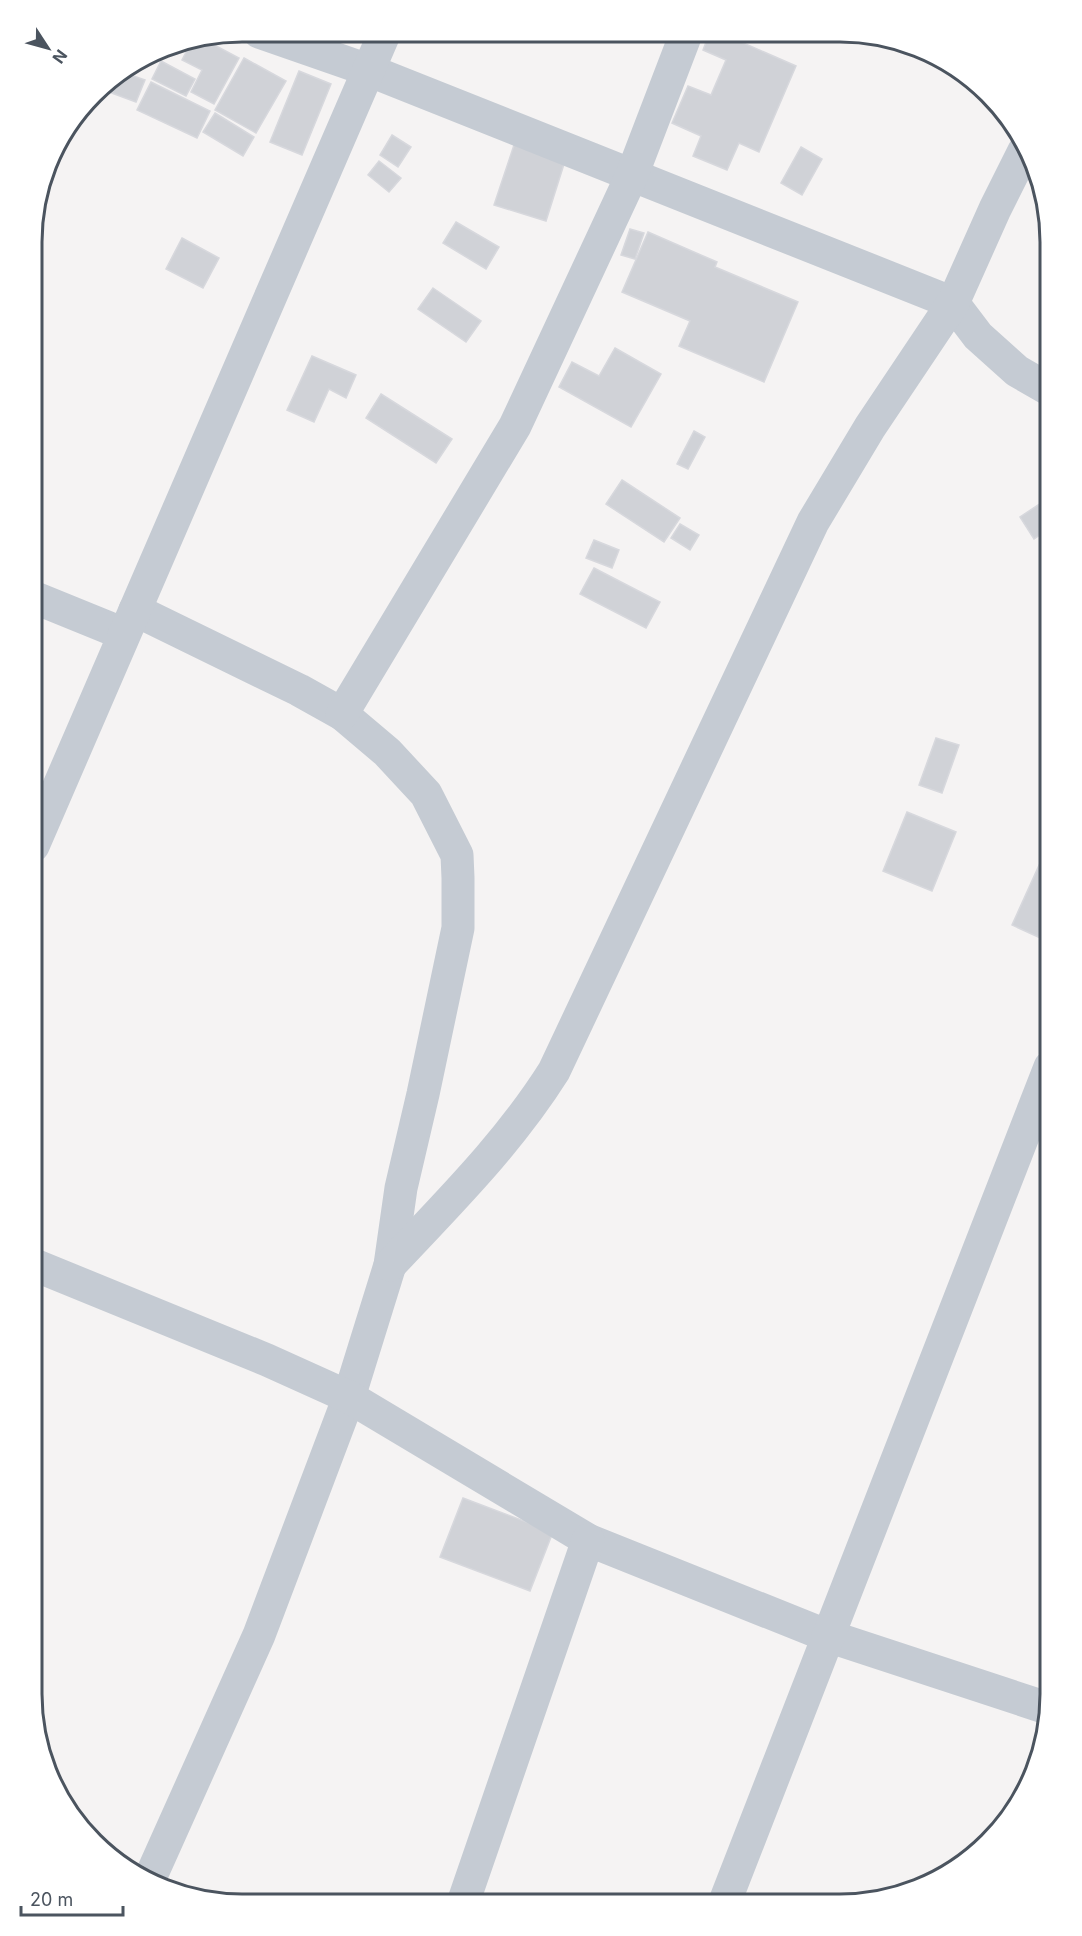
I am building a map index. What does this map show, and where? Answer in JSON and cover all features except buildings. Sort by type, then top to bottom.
[{"type":"street","points":[[288,42],[368,70],[953,303],[978,336],[1017,371],[1040,384]]},
{"type":"street","points":[[42,825],[381,42]]},
{"type":"street","points":[[342,714],[515,426],[632,175],[683,42]]},
{"type":"street","points":[[390,1265],[498,1149],[532,1106],[554,1071],[813,522],[870,427],[953,303],[1021,157]]},
{"type":"street","points":[[42,599],[130,622],[299,690],[342,714],[387,752],[426,794],[457,855],[458,928],[401,1188],[390,1265],[349,1397],[259,1635],[153,1873]]},
{"type":"street","points":[[728,1894],[1040,1093]]},
{"type":"street","points":[[42,1268],[267,1360],[349,1397],[588,1540],[828,1636],[1040,1706]]},
{"type":"street","points":[[466,1894],[588,1540]]}]
